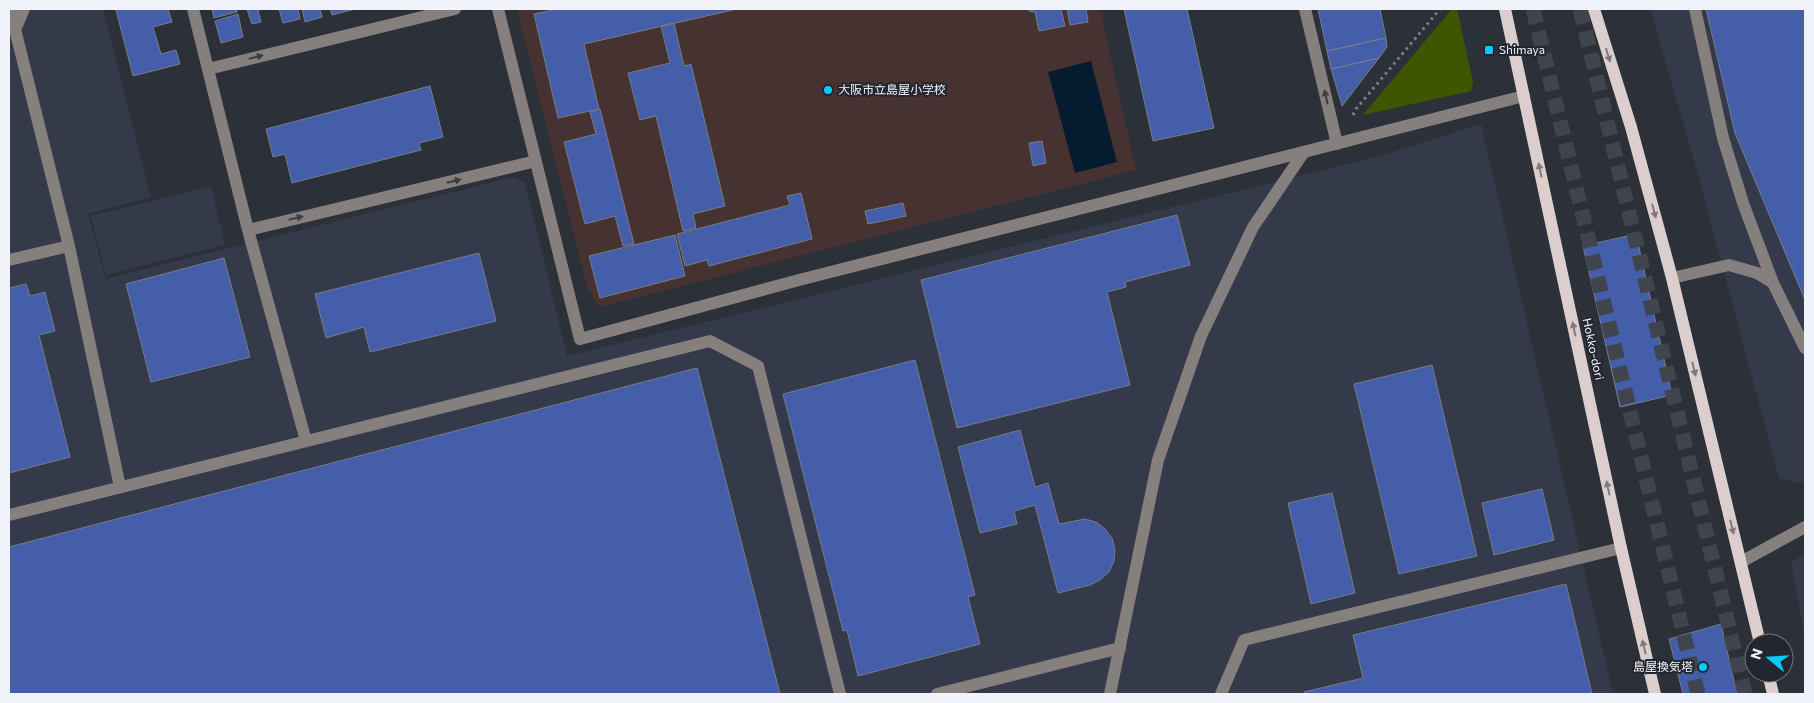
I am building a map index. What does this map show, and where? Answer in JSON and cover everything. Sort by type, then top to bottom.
[{"type":"main road","name":"Hokko-dori","points":[[1505,9],[1621,548],[1655,694]]},
{"type":"main road","points":[[1594,9],[1631,127],[1672,278],[1758,633]]},
{"type":"street","points":[[10,9],[69,246],[120,487]]},
{"type":"street","points":[[15,30],[24,9]]},
{"type":"street","points":[[193,9],[248,230],[306,441]]},
{"type":"street","points":[[208,69],[455,9]]},
{"type":"street","points":[[498,9],[580,339],[809,278],[1524,96]]},
{"type":"street","points":[[1306,9],[1337,144]]},
{"type":"street","points":[[1695,9],[1723,138],[1743,203],[1773,283],[1805,348]]},
{"type":"street","points":[[1110,694],[1158,460],[1201,336],[1253,227],[1304,152]]},
{"type":"street","points":[[248,230],[536,161]]},
{"type":"street","points":[[9,260],[69,246]]},
{"type":"street","points":[[1672,278],[1729,264],[1758,273],[1773,283]]},
{"type":"street","points":[[9,515],[710,342],[758,366],[840,694]]},
{"type":"street","points":[[1741,562],[1805,527]]},
{"type":"street","points":[[1221,694],[1244,640],[1621,548]]},
{"type":"street","points":[[937,694],[1120,648]]},
{"type":"path","points":[[1337,144],[1356,109],[1440,9]]},
{"type":"shaded area","points":[[9,9],[103,9],[151,197],[88,214],[106,279],[514,177],[525,183],[567,356],[1380,156],[1481,124],[1613,694],[9,694]]},
{"type":"shaded area","name":"大阪市立島屋小学校","points":[[517,9],[1100,9],[1136,170],[600,307],[588,290]]},
{"type":"shaded area","points":[[1650,9],[1805,9],[1805,480],[1799,483],[1779,478],[1695,164]]},
{"type":"shaded area","points":[[1091,61],[1117,162],[1075,173],[1048,72]]},
{"type":"shaded area","points":[[211,186],[225,245],[106,275],[91,216]]},
{"type":"shaded area","points":[[1805,553],[1805,638],[1791,563]]},
{"type":"green space","points":[[1452,9],[1457,9],[1473,82],[1471,91],[1363,115]]},
{"type":"building","points":[[168,9],[172,22],[153,27],[161,54],[176,50],[180,64],[133,76],[116,10]]},
{"type":"building","points":[[212,9],[237,9],[237,12],[214,18]]},
{"type":"building","points":[[247,9],[264,9],[258,10],[261,22],[252,24]]},
{"type":"building","points":[[279,9],[298,9],[300,19],[283,23]]},
{"type":"building","points":[[302,9],[320,9],[322,17],[305,22]]},
{"type":"building","points":[[330,9],[355,9],[332,15]]},
{"type":"building","points":[[558,9],[737,9],[584,44],[599,109],[558,118],[534,14]]},
{"type":"building","points":[[1029,9],[1061,9],[1065,26],[1039,31],[1035,12],[1029,11]]},
{"type":"building","points":[[1067,9],[1086,9],[1088,22],[1070,25]]},
{"type":"building","points":[[1124,9],[1187,9],[1214,128],[1153,141]]},
{"type":"building","points":[[1318,9],[1380,9],[1386,38],[1327,51]]},
{"type":"building","points":[[1706,9],[1805,9],[1805,300],[1735,133]]},
{"type":"building","points":[[238,14],[243,37],[221,43],[215,21]]},
{"type":"building","points":[[674,23],[684,66],[691,64],[725,206],[693,214],[696,228],[683,231],[656,116],[640,120],[628,73],[670,63],[661,26]]},
{"type":"building","points":[[1386,38],[1387,47],[1379,58],[1331,69],[1327,51]]},
{"type":"building","points":[[1379,58],[1342,106],[1331,69]]},
{"type":"building","points":[[430,86],[443,137],[419,143],[421,150],[292,183],[285,154],[273,157],[266,129]]},
{"type":"building","points":[[600,109],[634,244],[623,246],[615,216],[585,224],[564,142],[596,134],[590,112]]},
{"type":"building","points":[[1042,141],[1046,163],[1033,166],[1029,143]]},
{"type":"building","points":[[801,193],[812,239],[709,266],[707,260],[685,266],[677,234],[790,205],[787,196]]},
{"type":"building","points":[[903,203],[906,216],[868,224],[865,211]]},
{"type":"building","points":[[1177,215],[1190,265],[1125,282],[1126,287],[1107,292],[1130,385],[957,428],[921,280]]},
{"type":"building","points":[[1636,234],[1672,395],[1620,407],[1583,246]]},
{"type":"building","points":[[675,235],[685,276],[600,298],[589,256]]},
{"type":"building","points":[[479,253],[496,321],[370,352],[364,327],[326,338],[315,294]]},
{"type":"building","points":[[224,258],[250,357],[151,382],[126,284]]},
{"type":"building","points":[[26,284],[30,296],[45,292],[55,331],[39,335],[70,457],[9,473],[9,288]]},
{"type":"building","points":[[915,360],[975,595],[968,597],[980,644],[858,676],[847,630],[843,631],[783,394]]},
{"type":"building","points":[[1432,365],[1477,556],[1399,574],[1354,384]]},
{"type":"building","points":[[697,368],[780,694],[9,694],[9,547]]},
{"type":"building","points":[[1020,430],[1035,487],[1048,483],[1059,524],[1085,519],[1096,522],[1112,538],[1115,550],[1114,561],[1109,572],[1100,580],[1090,585],[1058,593],[1035,505],[1014,511],[1017,524],[980,533],[958,447]]},
{"type":"building","points":[[1542,489],[1554,540],[1494,555],[1482,503]]},
{"type":"building","points":[[1332,493],[1355,593],[1311,604],[1288,503]]},
{"type":"building","points":[[1566,584],[1592,694],[1304,694],[1304,692],[1363,678],[1353,635]]},
{"type":"building","name":"島屋換気塔","points":[[1721,624],[1737,694],[1683,694],[1669,639]]},
{"type":"tunnel","points":[[1533,9],[1698,694]]},
{"type":"tunnel","points":[[1580,9],[1745,694]]},
{"type":"place","name":"Shimaya","points":[[1489,50]]},
{"type":"place","name":"大阪市立島屋小学校","points":[[828,90]]},
{"type":"place","name":"島屋換気塔","points":[[1703,667]]}]
